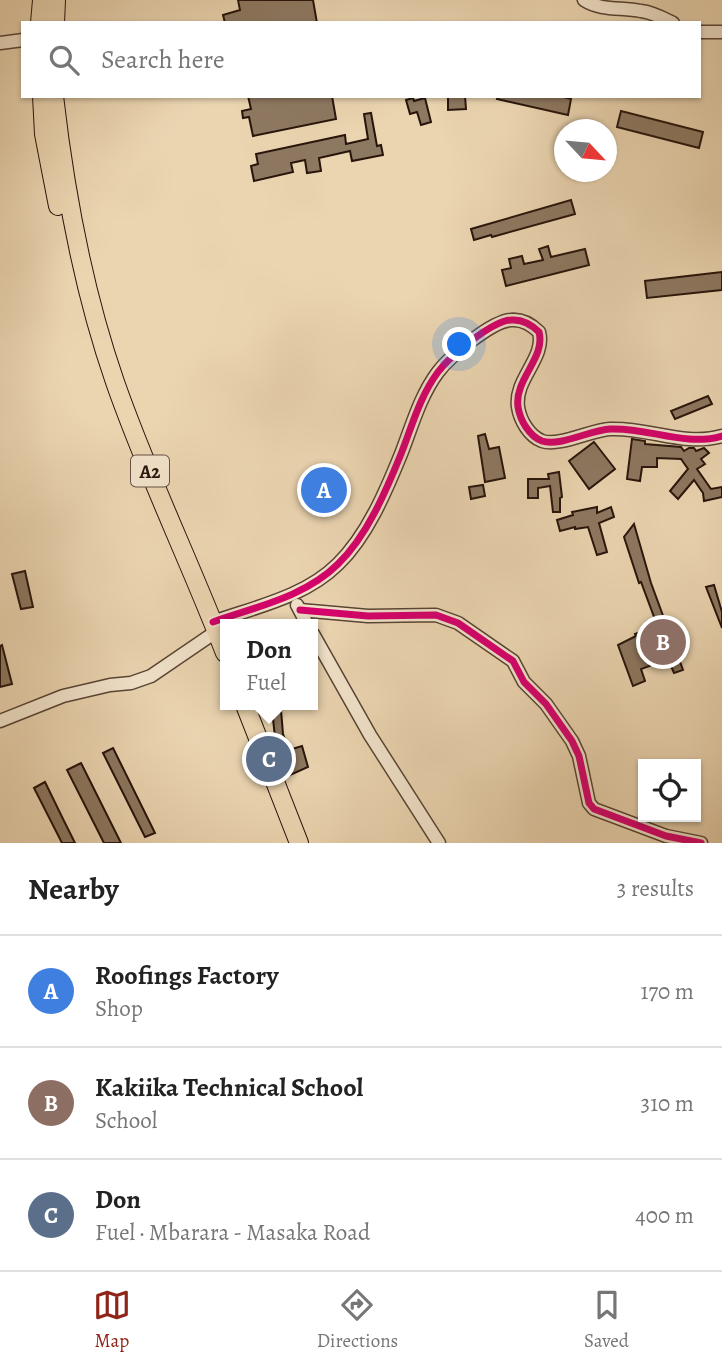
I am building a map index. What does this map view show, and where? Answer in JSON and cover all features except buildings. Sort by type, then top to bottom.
[{"type":"highway","points":[[40,21],[42,0]]},
{"type":"highway","points":[[55,21],[56,0]]},
{"type":"highway","name":"A2","points":[[42,98],[44,134],[60,212],[87,285],[115,381],[220,640]]},
{"type":"highway","name":"A2","points":[[54,98],[66,183],[87,285]]},
{"type":"highway","points":[[247,710],[299,843]]},
{"type":"street","points":[[584,0],[591,5],[605,8],[640,10],[668,21]]},
{"type":"street","points":[[653,0],[655,15]]},
{"type":"street","points":[[701,32],[722,32]]},
{"type":"street","points":[[0,43],[21,40]]},
{"type":"street","points":[[232,619],[292,595],[339,563],[363,531],[401,454],[418,406],[438,372],[456,353],[498,324],[520,320],[539,332],[540,347],[523,377],[517,405],[524,426],[542,441],[556,442],[611,429],[684,439],[711,439],[722,436]]},
{"type":"street","points":[[292,595],[304,619]]},
{"type":"street","points":[[300,610],[368,616],[436,615],[457,623],[513,661],[524,682],[547,704],[579,756],[589,803],[594,809],[666,836],[701,843]]},
{"type":"street","points":[[0,722],[63,696],[131,683],[151,676],[220,624]]},
{"type":"street","points":[[318,643],[370,735],[439,843]]},
{"type":"cycle path","points":[[222,619],[295,593],[338,564],[358,540],[375,512],[421,401],[438,372],[472,340],[503,322],[523,322],[539,332],[538,351],[518,397],[523,422],[537,439],[557,442],[610,429],[694,439],[722,436]]},
{"type":"cycle path","points":[[300,610],[368,616],[436,615],[458,623],[513,661],[524,682],[546,704],[572,741],[579,756],[589,803],[594,809],[666,836],[701,843]]},
{"type":"cycle path","points":[[213,622],[220,620]]},
{"type":"place","name":"Roofings Factory","points":[[324,490]]},
{"type":"place","name":"Kakiika Technical School","points":[[663,642]]},
{"type":"place","name":"Don","points":[[269,759]]}]
